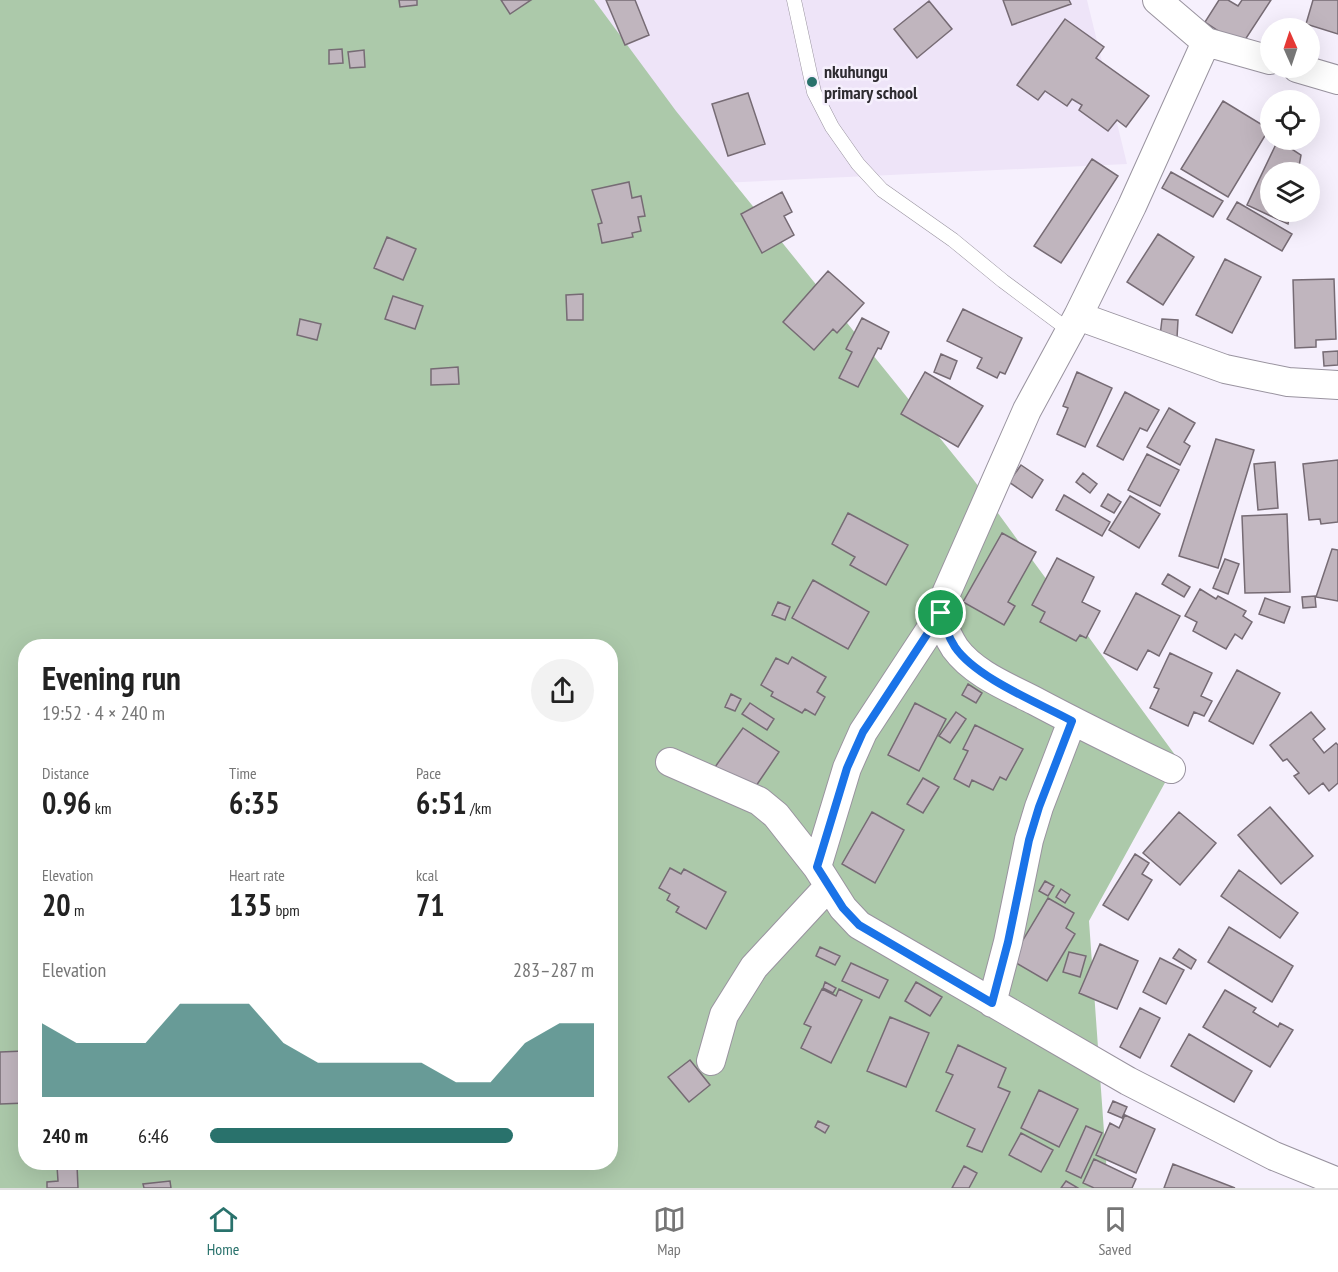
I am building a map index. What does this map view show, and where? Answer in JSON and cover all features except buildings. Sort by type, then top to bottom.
[{"type":"street","points":[[1157,0],[1206,42],[1260,57]]},
{"type":"street","points":[[711,1061],[724,1015],[754,967],[823,877],[847,768],[863,732],[941,613],[945,596],[1027,410],[1074,323],[1132,206],[1206,42]]},
{"type":"street","points":[[1320,75],[1338,80]]},
{"type":"street","points":[[1074,323],[1225,369],[1288,382],[1338,385]]},
{"type":"street","points":[[941,613],[945,628],[956,649],[982,673],[1072,721],[1171,769]]},
{"type":"street","points":[[992,1003],[1008,942],[1029,840],[1039,807],[1072,721]]},
{"type":"street","points":[[670,762],[759,801],[776,815],[823,877],[843,908],[859,925],[1128,1081],[1274,1156],[1338,1182]]},
{"type":"lane","points":[[794,0],[814,92],[832,127],[858,164],[882,190],[953,240],[1003,281],[1074,323]]},
{"type":"shaded area","name":"nkuhungu primary school","points":[[510,0],[1087,0],[1127,164],[526,192]]},
{"type":"green space","points":[[0,0],[594,0],[676,111],[973,479],[1178,759],[1089,921],[1108,1188],[0,1188]]},
{"type":"place","name":"nkuhungu primary school","points":[[812,82]]},
{"type":"route","points":[[941,613],[945,628],[956,649],[982,673],[1072,721],[1039,807],[1029,840],[1008,942],[998,973],[992,1003],[859,925],[843,908],[817,867],[847,768],[863,732],[941,613]]}]
